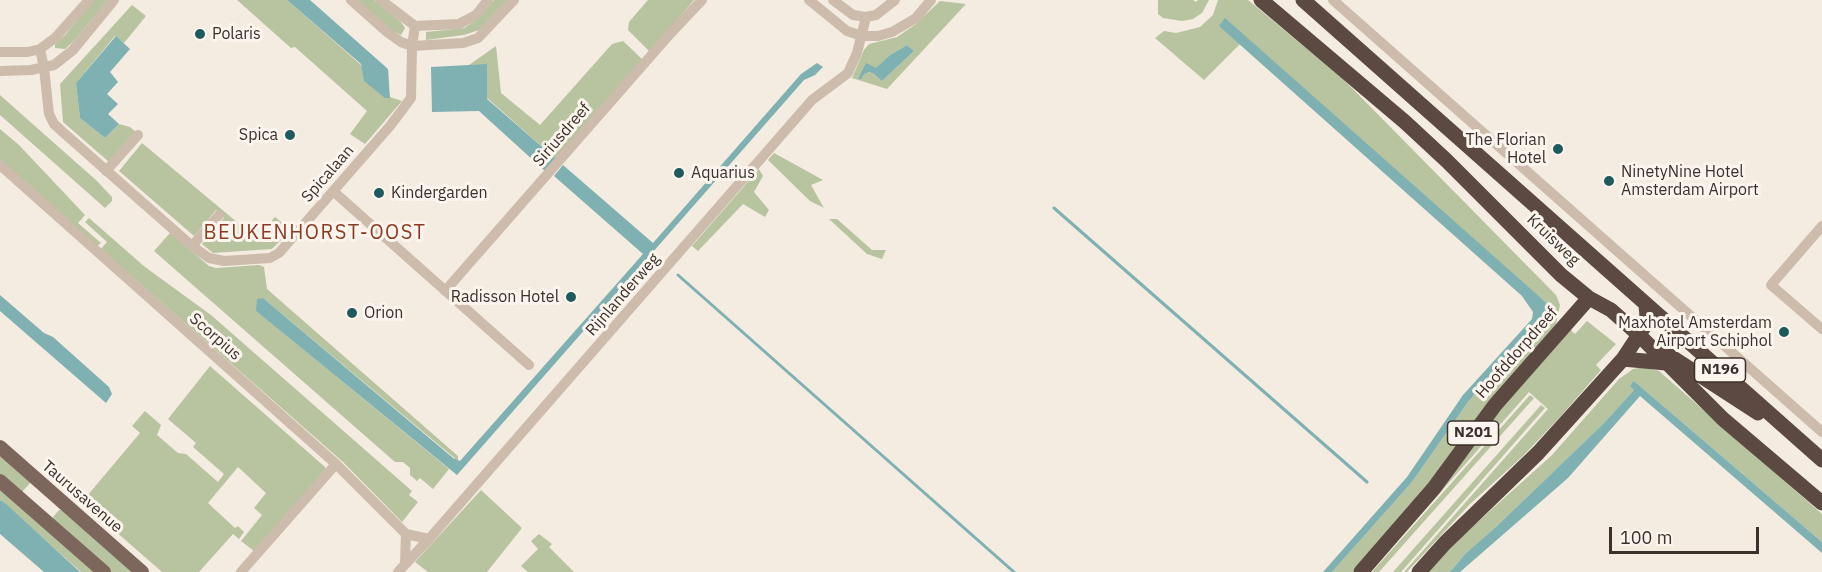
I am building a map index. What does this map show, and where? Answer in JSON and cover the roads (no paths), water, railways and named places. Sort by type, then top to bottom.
[{"type":"highway","name":"Kruisweg","points":[[1261,0],[1414,131],[1561,275],[1589,298],[1611,310],[1723,419],[1822,503]]},
{"type":"highway","name":"Kruisweg","points":[[1304,0],[1822,460]]},
{"type":"highway","name":"Hoofddorpdreef","points":[[1361,572],[1440,480],[1495,405],[1589,298]]},
{"type":"highway","points":[[1419,572],[1459,529],[1538,453],[1623,359],[1626,351],[1639,335],[1647,317],[1646,304]]},
{"type":"highway","name":"N196","points":[[1639,335],[1708,382],[1793,435]]},
{"type":"highway","points":[[1623,359],[1666,363]]},
{"type":"main road","name":"Taurusavenue","points":[[0,447],[142,572]]},
{"type":"main road","points":[[0,481],[104,572]]},
{"type":"main road","points":[[42,518],[59,499]]},
{"type":"street","points":[[0,52],[28,52],[40,48],[55,39],[89,0]]},
{"type":"street","points":[[0,71],[44,68],[54,65],[73,50],[114,0]]},
{"type":"street","points":[[351,0],[400,42],[412,46],[463,43],[478,38],[514,0]]},
{"type":"street","points":[[381,0],[415,26],[459,24],[476,15],[489,0]]},
{"type":"street","name":"Siriusdreef","points":[[445,291],[702,0]]},
{"type":"street","points":[[808,0],[847,32],[862,36],[892,33],[916,18],[931,0]]},
{"type":"street","points":[[832,0],[853,15],[866,17],[876,15],[895,0]]},
{"type":"street","name":"Kruisweg","points":[[1334,0],[1822,432]]},
{"type":"street","name":"Rijnlanderweg","points":[[402,568],[812,100],[848,73],[854,63],[866,17]]},
{"type":"street","name":"Spicalaan","points":[[40,48],[47,107],[54,124],[192,246],[209,258],[224,261],[270,258],[279,253],[399,116],[411,98],[412,46],[415,26]]},
{"type":"street","points":[[106,171],[138,135]]},
{"type":"street","name":"Scorpius","points":[[0,165],[336,464],[406,534]]},
{"type":"street","points":[[333,191],[529,365]]},
{"type":"street","points":[[192,246],[219,215]]},
{"type":"street","points":[[1822,226],[1771,285],[1822,329]]},
{"type":"street","points":[[241,572],[336,464]]},
{"type":"street","points":[[402,568],[406,534],[429,539]]},
{"type":"water","points":[[287,0],[310,0],[388,69],[390,98],[385,98],[364,81],[361,64]]},
{"type":"water","points":[[1225,18],[1551,307],[1468,402],[1412,482],[1332,572],[1323,572],[1407,477],[1463,395],[1532,319],[1533,312],[1522,296],[1219,26]]},
{"type":"water","points":[[116,36],[130,49],[110,72],[118,82],[107,94],[118,104],[108,114],[119,124],[105,138],[80,118],[76,83]]},
{"type":"water","points":[[907,45],[914,51],[882,81],[869,72],[858,79],[866,63],[876,68],[890,55]]},
{"type":"water","points":[[817,63],[823,67],[815,75],[804,80],[457,475],[256,311],[257,299],[263,298],[453,458],[460,461],[643,254],[554,176],[563,165],[653,243],[801,74]]},
{"type":"water","points":[[487,64],[487,99],[556,159],[545,171],[479,111],[432,112],[431,67]]},
{"type":"water","points":[[0,295],[44,333],[53,337],[109,387],[112,394],[106,403],[0,311]]},
{"type":"water","points":[[1634,381],[1822,542],[1822,553],[1640,396],[1568,478],[1460,572],[1450,572],[1466,553],[1603,424],[1634,390],[1630,386]]},
{"type":"water","points":[[0,500],[80,572],[44,572],[0,534]]},
{"type":"waterway","points":[[1054,208],[1367,482]]},
{"type":"waterway","points":[[678,275],[1014,572]]},
{"type":"place","name":"Polaris","points":[[200,34]]},
{"type":"place","name":"Spica","points":[[290,135]]},
{"type":"place","name":"The Florian Hotel","points":[[1558,149]]},
{"type":"place","name":"Aquarius","points":[[679,173]]},
{"type":"place","name":"NinetyNine Hotel Amsterdam Airport","points":[[1609,181]]},
{"type":"place","name":"Kindergarden","points":[[379,193]]},
{"type":"place","name":"Radisson Hotel","points":[[571,297]]},
{"type":"place","name":"Orion","points":[[352,313]]},
{"type":"place","name":"Maxhotel Amsterdam Airport Schiphol","points":[[1784,332]]},
{"type":"district","name":"BEUKENHORST-OOST","points":[[315,233]]}]
